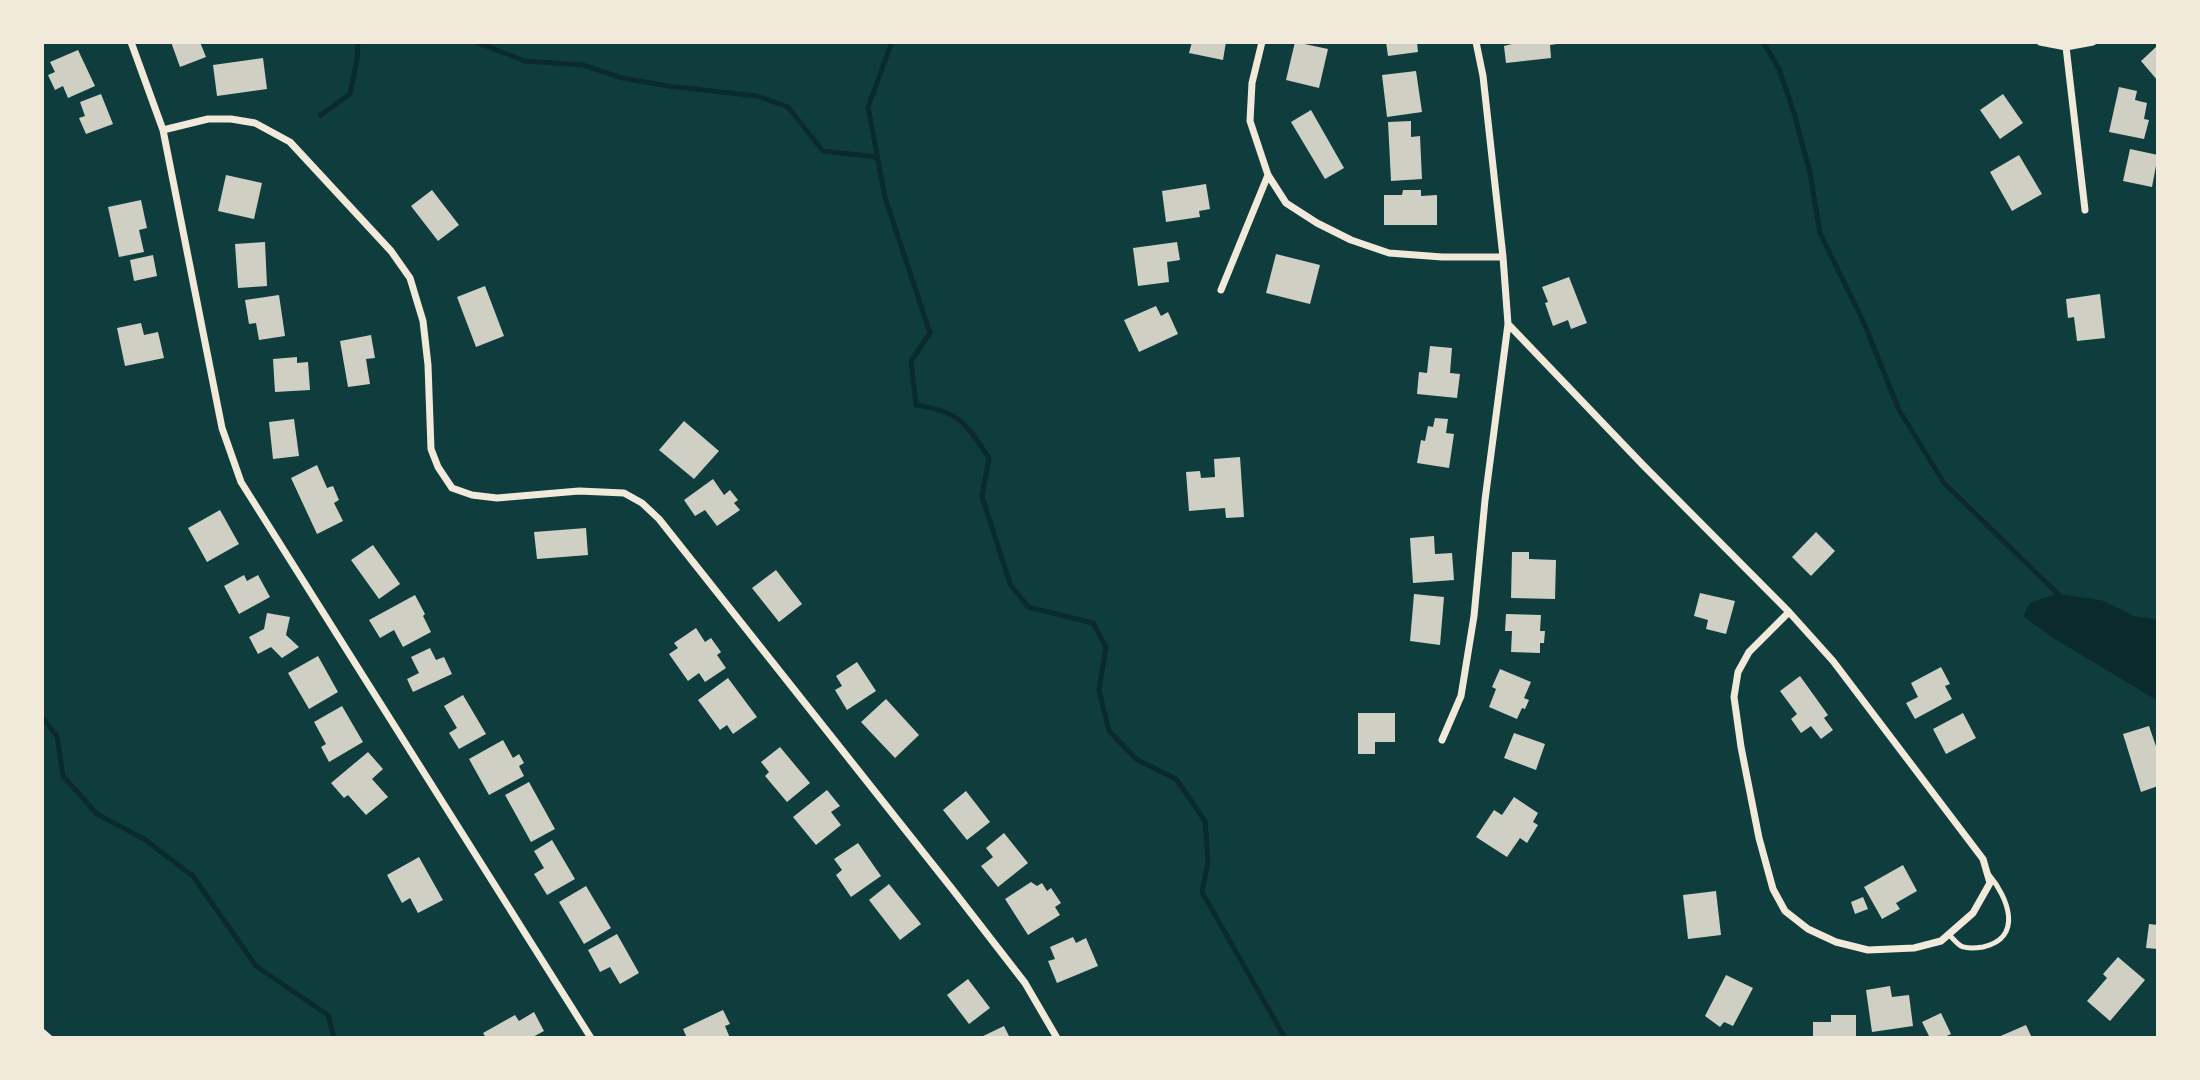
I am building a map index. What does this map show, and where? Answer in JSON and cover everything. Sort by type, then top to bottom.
[{"type":"street","points":[[131,42],[163,130],[222,428],[241,482],[591,1038]]},
{"type":"street","points":[[1262,42],[1252,83],[1250,121],[1268,175],[1286,203],[1317,223],[1388,253],[1442,257],[1503,257]]},
{"type":"street","points":[[1442,740],[1461,696],[1474,616],[1485,500],[1508,324],[1483,76],[1476,42]]},
{"type":"street","points":[[2040,42],[2066,47],[2093,42]]},
{"type":"street","points":[[2066,47],[2085,210]]},
{"type":"street","points":[[163,130],[208,119],[231,119],[255,123],[290,142],[391,251],[410,278],[422,321],[428,365],[430,449],[452,488],[472,495],[497,498],[602,491],[624,493],[642,503],[659,519],[953,890],[1025,983],[1057,1038]]},
{"type":"street","points":[[1221,290],[1268,175]]},
{"type":"street","points":[[1508,324],[1789,612],[1833,661],[1983,859],[1990,883],[1973,913],[1941,941],[1914,947],[1868,950],[1836,942],[1808,929],[1785,911],[1773,889],[1759,838],[1734,697],[1738,672],[1749,652],[1789,612]]},
{"type":"street","points":[[42,1032],[49,1038]]},
{"type":"lane","points":[[1948,934],[1962,946],[1973,949],[2000,940],[2008,930],[2007,903],[2000,888],[1989,876]]},
{"type":"water","points":[[2056,594],[2101,600],[2134,616],[2158,620],[2158,701],[2055,639],[2023,616],[2030,603]]},
{"type":"building","points":[[171,42],[200,42],[206,57],[180,67]]},
{"type":"building","points":[[1192,42],[1226,42],[1223,60],[1189,53]]},
{"type":"building","points":[[1295,42],[1328,49],[1319,88],[1286,80]]},
{"type":"building","points":[[1386,42],[1417,42],[1418,52],[1388,56]]},
{"type":"building","points":[[1520,42],[1557,44],[1550,45],[1551,58],[1506,63],[1504,46]]},
{"type":"building","points":[[2156,47],[2158,50],[2158,81],[2141,61]]},
{"type":"building","points":[[78,50],[95,86],[68,98],[63,86],[55,90],[48,75],[55,72],[50,62]]},
{"type":"building","points":[[263,58],[267,89],[217,96],[213,65]]},
{"type":"building","points":[[1416,71],[1422,112],[1387,117],[1382,75]]},
{"type":"building","points":[[2119,87],[2137,91],[2135,100],[2147,103],[2144,119],[2149,120],[2144,139],[2109,132]]},
{"type":"building","points":[[101,94],[113,124],[86,134],[79,118],[85,116],[80,102]]},
{"type":"building","points":[[2003,94],[2023,123],[2000,139],[1980,110]]},
{"type":"building","points":[[1311,110],[1344,168],[1325,179],[1291,122]]},
{"type":"building","points":[[1411,121],[1411,137],[1420,136],[1422,179],[1391,181],[1388,122]]},
{"type":"building","points":[[2130,149],[2158,155],[2152,187],[2123,181]]},
{"type":"building","points":[[2019,155],[2042,194],[2012,211],[1990,172]]},
{"type":"building","points":[[226,175],[262,183],[254,219],[218,211]]},
{"type":"building","points":[[1206,184],[1210,209],[1199,211],[1200,217],[1166,222],[1162,191]]},
{"type":"building","points":[[432,190],[459,225],[438,241],[411,206]]},
{"type":"building","points":[[1403,190],[1421,190],[1421,196],[1437,195],[1437,225],[1384,225],[1384,195],[1402,195]]},
{"type":"building","points":[[141,200],[147,228],[139,230],[144,252],[119,257],[108,207]]},
{"type":"building","points":[[265,242],[267,286],[238,288],[235,244]]},
{"type":"building","points":[[1177,242],[1180,260],[1167,262],[1169,282],[1138,286],[1133,248]]},
{"type":"building","points":[[1276,254],[1320,265],[1310,304],[1266,293]]},
{"type":"building","points":[[153,255],[157,276],[134,281],[130,260]]},
{"type":"building","points":[[1569,277],[1587,323],[1571,329],[1568,320],[1553,326],[1542,287]]},
{"type":"building","points":[[485,286],[504,336],[476,347],[457,297]]},
{"type":"building","points":[[2100,294],[2105,338],[2077,341],[2074,317],[2068,318],[2066,299]]},
{"type":"building","points":[[279,295],[285,336],[259,340],[256,323],[249,324],[245,300]]},
{"type":"building","points":[[1156,306],[1161,316],[1168,312],[1178,334],[1139,352],[1124,320]]},
{"type":"building","points":[[141,323],[144,335],[158,332],[164,358],[125,366],[117,328]]},
{"type":"building","points":[[371,335],[375,358],[366,359],[370,384],[348,387],[340,341]]},
{"type":"building","points":[[1430,346],[1452,348],[1450,373],[1460,374],[1457,398],[1417,394],[1419,372],[1427,373]]},
{"type":"building","points":[[297,357],[297,363],[308,362],[310,390],[275,392],[273,359]]},
{"type":"building","points":[[1435,418],[1448,419],[1446,433],[1454,434],[1449,468],[1417,463],[1421,440],[1425,441],[1428,426],[1433,427]]},
{"type":"building","points":[[294,419],[299,456],[273,459],[269,422]]},
{"type":"building","points":[[684,421],[719,451],[694,479],[659,450]]},
{"type":"building","points":[[1240,457],[1244,517],[1226,518],[1225,508],[1189,511],[1186,472],[1200,471],[1201,478],[1215,477],[1214,459]]},
{"type":"building","points":[[317,465],[327,488],[333,486],[339,500],[334,503],[343,521],[317,534],[291,478]]},
{"type":"building","points":[[713,479],[724,495],[730,490],[738,500],[734,503],[740,510],[717,526],[705,510],[695,516],[684,500]]},
{"type":"building","points":[[220,510],[239,544],[207,562],[188,528]]},
{"type":"building","points":[[586,528],[588,555],[537,559],[534,532]]},
{"type":"building","points":[[1816,532],[1835,551],[1811,576],[1792,557]]},
{"type":"building","points":[[1434,536],[1435,554],[1452,553],[1454,580],[1413,583],[1410,538]]},
{"type":"building","points":[[373,545],[400,584],[379,599],[351,560]]},
{"type":"building","points":[[1512,552],[1529,552],[1529,559],[1556,560],[1555,599],[1511,598]]},
{"type":"building","points":[[776,570],[802,604],[779,622],[752,588]]},
{"type":"building","points":[[244,575],[247,581],[258,575],[270,597],[239,614],[224,586]]},
{"type":"building","points":[[1700,593],[1735,601],[1726,634],[1706,629],[1708,620],[1694,616]]},
{"type":"building","points":[[1414,594],[1444,597],[1440,645],[1410,641]]},
{"type":"building","points":[[415,595],[431,632],[403,647],[394,630],[380,638],[369,620]]},
{"type":"building","points":[[267,613],[290,617],[286,635],[299,647],[282,658],[271,647],[258,654],[249,637],[264,629]]},
{"type":"building","points":[[1506,614],[1541,615],[1540,631],[1545,631],[1544,643],[1540,643],[1540,653],[1511,652],[1512,631],[1505,631]]},
{"type":"building","points":[[696,628],[705,642],[711,638],[721,652],[717,655],[726,668],[705,682],[699,673],[688,681],[669,654],[678,648],[674,643]]},
{"type":"building","points":[[430,648],[436,660],[444,657],[452,674],[413,692],[407,679],[419,673],[411,657]]},
{"type":"building","points":[[318,656],[338,692],[309,709],[288,673]]},
{"type":"building","points":[[857,662],[876,691],[847,710],[835,690],[842,686],[836,676]]},
{"type":"building","points":[[1941,667],[1950,684],[1945,686],[1952,699],[1915,719],[1906,703],[1918,697],[1911,683]]},
{"type":"building","points":[[1500,669],[1531,682],[1524,698],[1529,700],[1517,719],[1489,707],[1496,689],[1492,687]]},
{"type":"building","points":[[1800,676],[1828,715],[1824,718],[1833,730],[1821,739],[1811,726],[1801,733],[1791,719],[1797,714],[1780,691]]},
{"type":"building","points":[[728,678],[757,717],[733,734],[727,725],[720,730],[698,700]]},
{"type":"building","points":[[463,695],[486,734],[459,749],[449,733],[457,728],[444,706]]},
{"type":"building","points":[[886,699],[919,735],[895,758],[861,722]]},
{"type":"building","points":[[342,706],[363,742],[329,762],[321,747],[326,744],[314,722]]},
{"type":"building","points":[[1358,713],[1395,713],[1395,742],[1375,742],[1375,754],[1358,754]]},
{"type":"building","points":[[1963,713],[1976,738],[1946,754],[1933,729]]},
{"type":"building","points":[[2149,726],[2158,752],[2158,786],[2141,792],[2123,734]]},
{"type":"building","points":[[1514,733],[1545,744],[1536,770],[1504,758]]},
{"type":"building","points":[[503,740],[513,758],[519,754],[524,763],[519,766],[524,776],[489,795],[469,759]]},
{"type":"building","points":[[780,747],[810,783],[787,802],[765,776],[769,772],[761,762]]},
{"type":"building","points":[[368,752],[383,769],[372,779],[388,797],[366,815],[348,795],[344,798],[331,783]]},
{"type":"building","points":[[529,782],[555,829],[531,842],[505,795]]},
{"type":"building","points":[[827,790],[840,806],[831,812],[841,825],[816,845],[793,817]]},
{"type":"building","points":[[966,791],[990,822],[967,840],[943,810]]},
{"type":"building","points":[[1514,797],[1538,813],[1533,822],[1538,825],[1527,843],[1520,838],[1507,857],[1476,837],[1494,810],[1502,815]]},
{"type":"building","points":[[1004,833],[1028,863],[998,887],[981,866],[993,857],[986,848]]},
{"type":"building","points":[[552,840],[575,879],[547,895],[534,874],[544,868],[534,851]]},
{"type":"building","points":[[858,843],[881,876],[851,897],[836,875],[842,870],[834,859]]},
{"type":"building","points":[[419,857],[443,900],[418,913],[410,898],[402,903],[387,875]]},
{"type":"building","points":[[1903,865],[1917,891],[1896,903],[1900,909],[1882,919],[1864,887]]},
{"type":"building","points":[[1031,882],[1037,886],[1042,883],[1047,891],[1051,888],[1061,903],[1055,907],[1060,915],[1028,935],[1005,899]]},
{"type":"building","points":[[889,884],[921,924],[900,940],[869,900]]},
{"type":"building","points":[[586,886],[611,928],[584,944],[559,902]]},
{"type":"building","points":[[1716,891],[1721,935],[1688,939],[1683,895]]},
{"type":"building","points":[[1863,897],[1868,909],[1855,914],[1851,902]]},
{"type":"building","points":[[2149,924],[2158,925],[2158,949],[2146,948]]},
{"type":"building","points":[[617,934],[639,973],[620,984],[610,967],[600,972],[588,950]]},
{"type":"building","points":[[1073,937],[1076,943],[1086,938],[1098,966],[1057,983],[1048,961],[1055,959],[1050,947]]},
{"type":"building","points":[[2118,957],[2145,980],[2110,1021],[2087,1001],[2107,978],[2103,974]]},
{"type":"building","points":[[1726,975],[1753,988],[1733,1026],[1724,1022],[1720,1027],[1705,1016]]},
{"type":"building","points":[[968,979],[990,1008],[969,1024],[947,995]]},
{"type":"building","points":[[1890,986],[1892,997],[1909,995],[1913,1026],[1872,1032],[1866,990]]},
{"type":"building","points":[[723,1010],[730,1024],[725,1026],[730,1038],[687,1038],[683,1029]]},
{"type":"building","points":[[534,1012],[544,1031],[531,1038],[486,1038],[483,1033],[515,1015],[519,1021]]},
{"type":"building","points":[[1941,1013],[1951,1034],[1942,1038],[1930,1038],[1922,1022]]},
{"type":"building","points":[[1831,1015],[1856,1015],[1856,1038],[1813,1038],[1813,1022],[1831,1022]]},
{"type":"building","points":[[2026,1025],[2032,1038],[1996,1038]]},
{"type":"building","points":[[1004,1026],[1010,1038],[979,1038]]},
{"type":"waterway","points":[[321,115],[350,94],[358,42]]},
{"type":"waterway","points":[[476,42],[525,61],[583,65],[622,78],[757,96],[788,107],[823,151],[876,157]]},
{"type":"waterway","points":[[892,42],[868,107],[885,197],[930,333],[911,361],[916,405],[952,415],[967,427],[989,458],[982,496],[1010,584],[1028,607],[1093,623],[1106,647],[1099,690],[1109,731],[1136,759],[1176,779],[1205,821],[1208,862],[1202,892],[1285,1038]]},
{"type":"waterway","points":[[1763,42],[1779,69],[1794,113],[1810,173],[1820,233],[1864,323],[1899,410],[1944,483],[2061,597]]},
{"type":"waterway","points":[[42,717],[57,736],[63,776],[97,814],[144,839],[193,876],[256,966],[328,1015],[334,1038]]}]
